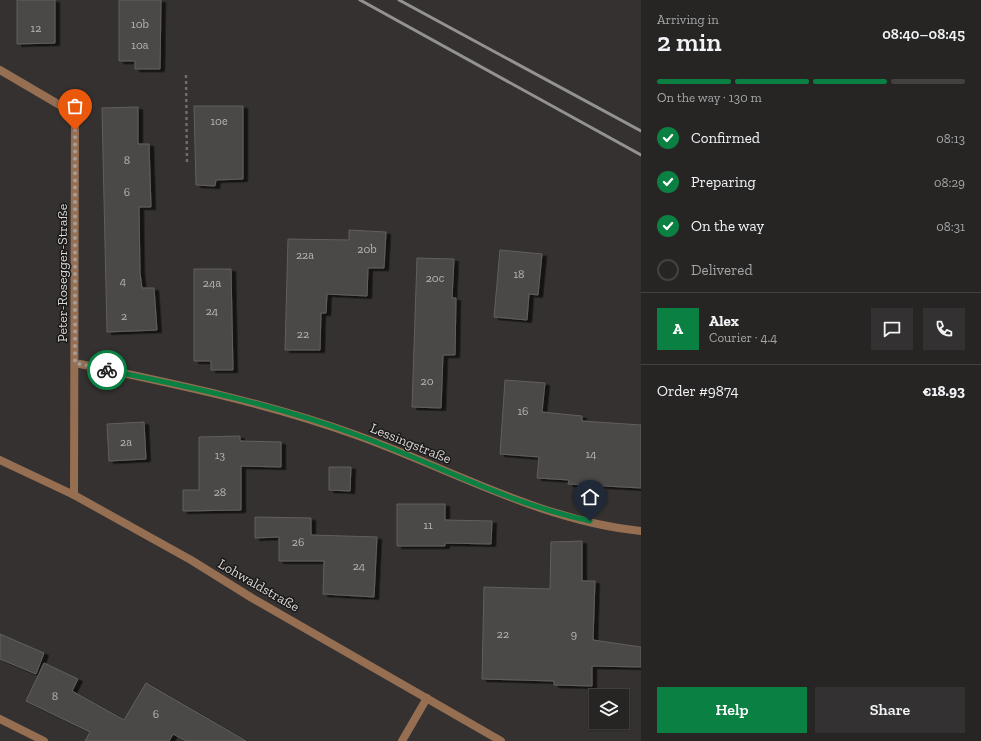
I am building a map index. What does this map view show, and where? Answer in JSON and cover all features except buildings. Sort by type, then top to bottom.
[{"type":"street","name":"Peter-Rosegger-Straße","points":[[0,70],[75,114],[74,495]]},
{"type":"street","name":"Lessingstraße","points":[[75,363],[186,386],[270,408],[356,435],[534,506],[579,519],[641,531]]},
{"type":"street","name":"Lohwaldstraße","points":[[0,460],[74,495],[191,560],[252,598],[501,741]]},
{"type":"street","points":[[402,741],[427,698]]},
{"type":"street","points":[[0,719],[44,741]]},
{"type":"path","points":[[186,75],[187,164]]},
{"type":"railway","points":[[360,0],[641,155]]},
{"type":"railway","points":[[399,0],[641,131]]},
{"type":"way so far","points":[[75,130],[75,363],[107,370]]},
{"type":"route","points":[[107,370],[186,386],[313,421],[356,435],[534,506],[590,521]]}]
